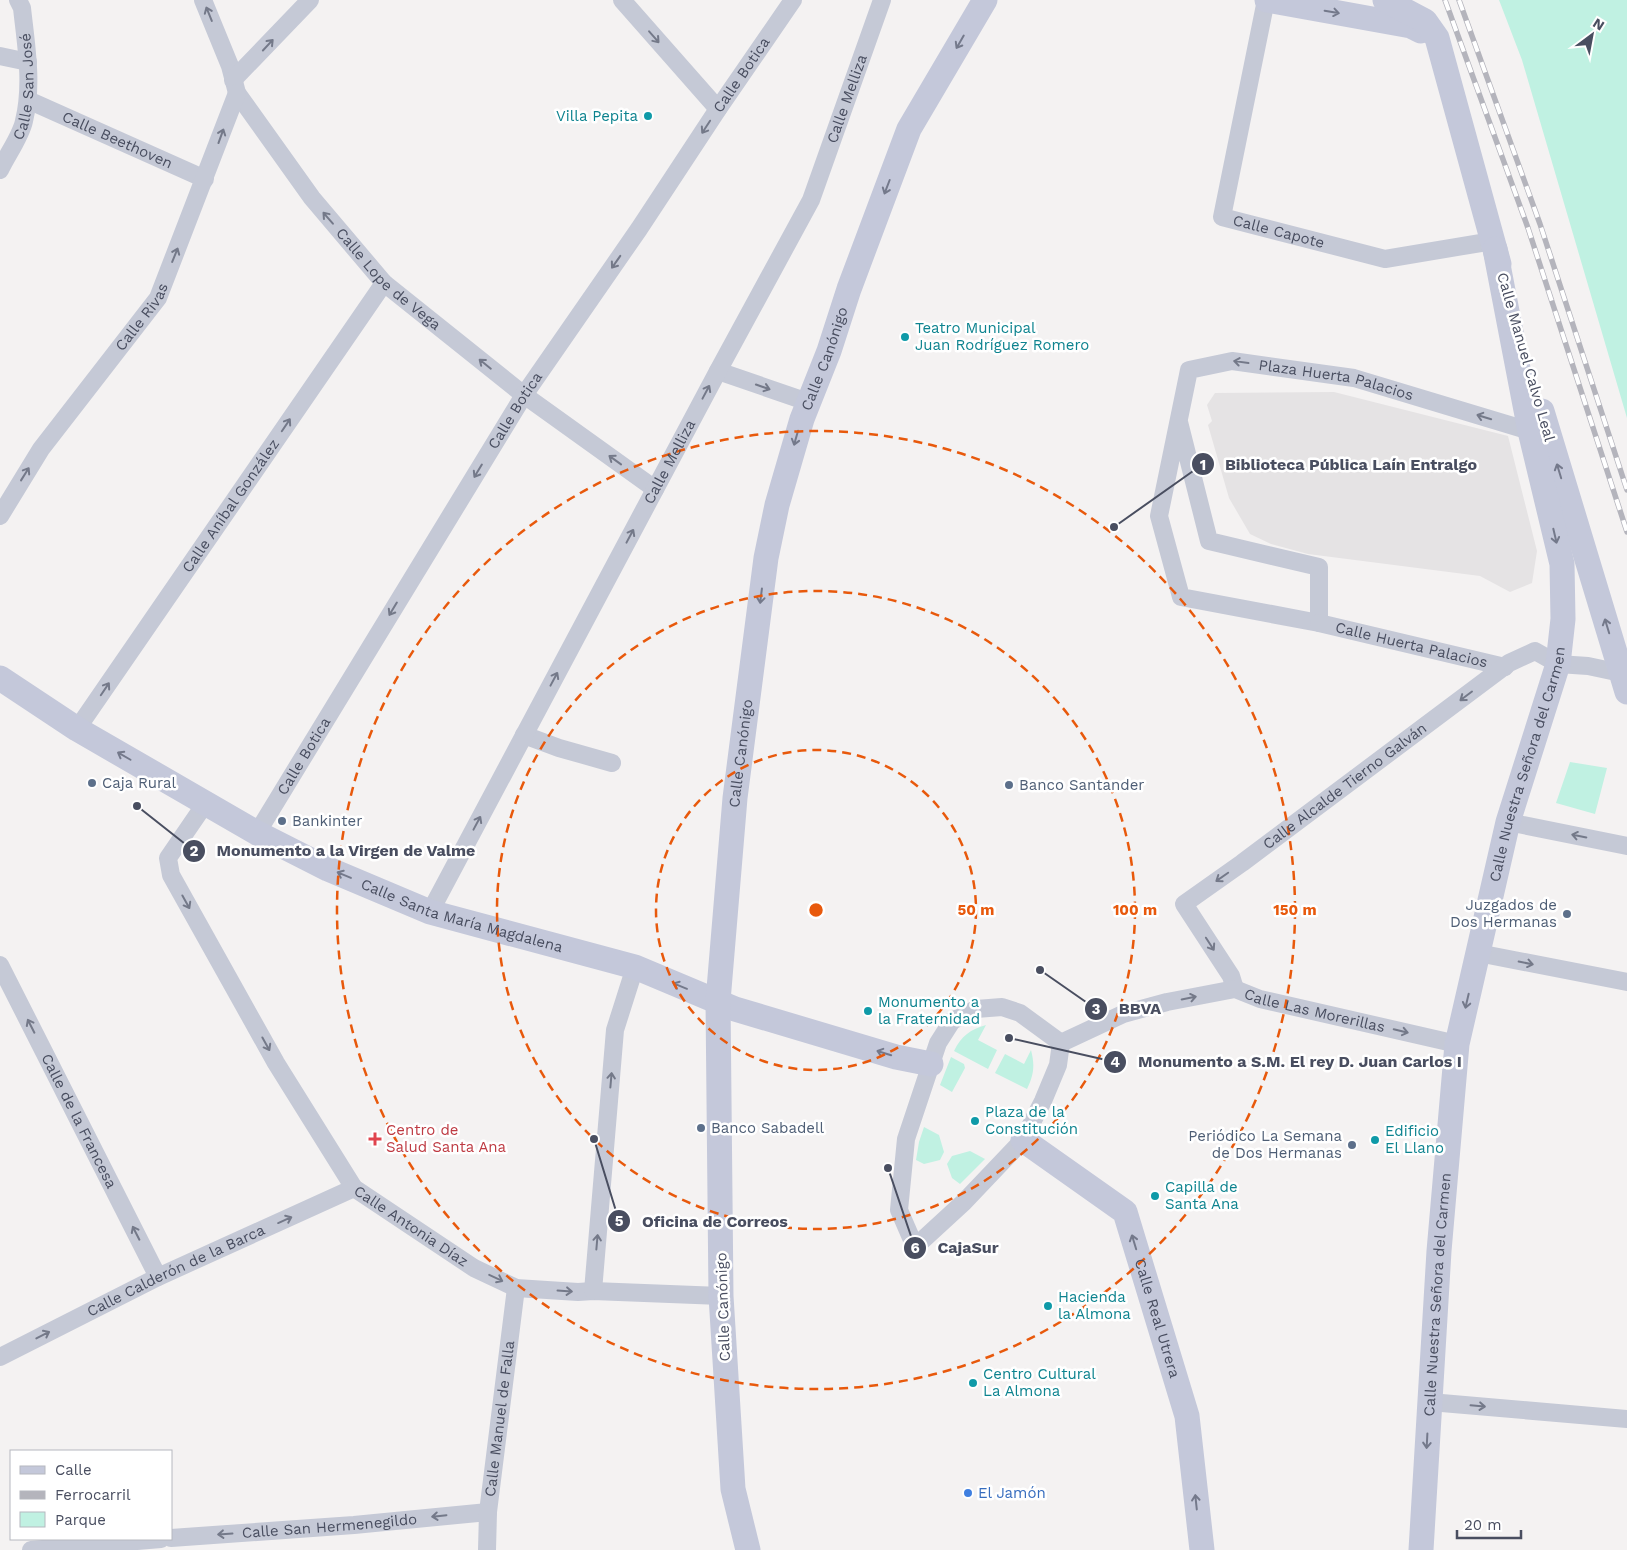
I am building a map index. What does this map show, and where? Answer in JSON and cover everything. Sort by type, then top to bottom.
[{"type":"street","name":"Calle San José","points":[[0,170],[24,123],[28,100],[28,62],[22,8],[18,0]]},
{"type":"street","name":"Calle Lope de Vega","points":[[203,0],[230,66],[235,86],[312,198],[384,283],[524,395],[655,488]]},
{"type":"street","points":[[235,86],[310,0]]},
{"type":"street","points":[[622,0],[718,108]]},
{"type":"street","name":"Calle Botica","points":[[257,833],[524,395],[639,229],[718,108],[792,0]]},
{"type":"street","name":"Calle Melliza","points":[[430,912],[655,488],[812,200],[882,0]]},
{"type":"street","name":"Calle Canónigo","points":[[748,1550],[733,1489],[721,1296],[718,1002],[735,798],[766,558],[777,505],[808,402],[829,351],[849,289],[909,129],[985,0]]},
{"type":"street","points":[[1266,0],[1411,26],[1437,38]]},
{"type":"street","name":"Calle Capote","points":[[1266,0],[1222,216],[1385,259],[1494,245]]},
{"type":"street","points":[[1385,0],[1425,22],[1437,38],[1494,245]]},
{"type":"street","points":[[0,56],[28,62]]},
{"type":"street","name":"Calle Rivas","points":[[0,516],[41,449],[158,298],[205,179],[235,86]]},
{"type":"street","name":"Calle Beethoven","points":[[28,100],[205,179]]},
{"type":"street","name":"Calle Nuestra Señora del Carmen","points":[[1421,1550],[1439,1251],[1457,1044],[1508,822],[1558,664],[1563,619],[1562,564],[1541,437],[1494,245]]},
{"type":"street","name":"Calle Aníbal González","points":[[77,729],[384,283]]},
{"type":"street","name":"Plaza Huerta Palacios","points":[[1179,422],[1209,541],[1318,567],[1319,622],[1181,597],[1159,516],[1189,370],[1232,361],[1354,378],[1541,437]]},
{"type":"street","points":[[718,371],[808,402]]},
{"type":"street","name":"Calle Manuel Calvo Leal","points":[[1541,437],[1624,683]]},
{"type":"street","name":"Calle Huerta Palacios","points":[[1319,622],[1505,666]]},
{"type":"street","name":"Calle Alcalde Tierno Galván","points":[[1235,989],[1231,976],[1184,904],[1242,863],[1505,666],[1535,651],[1558,664]]},
{"type":"street","points":[[1558,664],[1588,666],[1624,683]]},
{"type":"street","name":"Calle Santa María Magdalena","points":[[0,678],[77,729],[257,833],[328,869],[430,912],[634,968],[735,1009],[896,1057],[932,1064]]},
{"type":"street","points":[[524,735],[559,748],[612,763]]},
{"type":"street","name":"Calle Antonia Díaz","points":[[205,804],[168,858],[171,875],[276,1063],[354,1188],[474,1268],[516,1288],[578,1292],[721,1296]]},
{"type":"street","points":[[1508,822],[1627,846]]},
{"type":"street","points":[[1478,953],[1627,982]]},
{"type":"street","name":"Calle de la Francesa","points":[[0,965],[158,1277]]},
{"type":"street","points":[[593,1291],[615,1030],[634,968]]},
{"type":"street","name":"Calle Las Morerillas","points":[[1061,1043],[1123,1014],[1167,1002],[1235,989],[1260,999],[1457,1044]]},
{"type":"street","points":[[1002,1007],[1020,1013],[1061,1043],[1058,1064],[1024,1140],[964,1202],[915,1247],[899,1210],[906,1139],[938,1042],[952,1021],[976,1010],[1002,1007]]},
{"type":"street","name":"Calle Real Utrera","points":[[1024,1140],[1125,1212],[1187,1416],[1202,1550]]},
{"type":"street","name":"Calle Calderón de la Barca","points":[[1,1355],[158,1277],[354,1188]]},
{"type":"street","name":"Calle Manuel de Falla","points":[[487,1550],[488,1512],[516,1288]]},
{"type":"street","points":[[1430,1402],[1627,1419]]},
{"type":"street","name":"Calle San Hermenegildo","points":[[172,1538],[354,1525],[488,1512]]},
{"type":"street","points":[[31,1550],[149,1540]]},
{"type":"shaded area","points":[[1334,392],[1508,436],[1537,551],[1532,583],[1510,592],[1480,576],[1308,554],[1271,544],[1250,534],[1229,498],[1208,425],[1212,421],[1207,405],[1215,393]]},
{"type":"green space","points":[[1499,0],[1627,0],[1627,418],[1522,60]]},
{"type":"green space","points":[[1570,762],[1607,768],[1595,814],[1556,803]]},
{"type":"green space","points":[[986,1025],[978,1040],[997,1050],[988,1069],[954,1051],[967,1034]]},
{"type":"green space","points":[[1031,1050],[1033,1070],[1027,1089],[995,1073],[1005,1054],[1024,1064]]},
{"type":"green space","points":[[951,1057],[964,1064],[965,1068],[952,1092],[940,1085]]},
{"type":"green space","points":[[924,1127],[939,1135],[944,1152],[940,1160],[924,1164],[916,1160]]},
{"type":"green space","points":[[970,1151],[985,1159],[960,1184],[952,1178],[947,1164],[952,1156]]},
{"type":"railway","points":[[1445,0],[1528,228],[1627,532]]},
{"type":"railway","points":[[1459,0],[1540,224],[1627,490]]},
{"type":"place","name":"Villa Pepita","points":[[648,116]]},
{"type":"place","name":"Teatro Municipal Juan Rodríguez Romero","points":[[905,337]]},
{"type":"place","name":"Biblioteca Pública Laín Entralgo","points":[[1114,527]]},
{"type":"place","name":"Caja Rural","points":[[92,783]]},
{"type":"place","name":"Banco Santander","points":[[1009,785]]},
{"type":"place","name":"Monumento a la Virgen de Valme","points":[[137,806]]},
{"type":"place","name":"Bankinter","points":[[282,821]]},
{"type":"place","name":"Juzgados de Dos Hermanas","points":[[1567,914]]},
{"type":"place","name":"BBVA","points":[[1040,970]]},
{"type":"place","name":"Monumento a la Fraternidad","points":[[868,1011]]},
{"type":"place","name":"Monumento a S.M. El rey D. Juan Carlos I","points":[[1009,1038]]},
{"type":"place","name":"Plaza de la Constitución","points":[[975,1121]]},
{"type":"place","name":"Banco Sabadell","points":[[701,1128]]},
{"type":"place","name":"Centro de Salud Santa Ana","points":[[375,1139]]},
{"type":"place","name":"Oficina de Correos","points":[[594,1139]]},
{"type":"place","name":"Edificio El Llano","points":[[1375,1140]]},
{"type":"place","name":"Periódico La Semana de Dos Hermanas","points":[[1352,1145]]},
{"type":"place","name":"CajaSur","points":[[888,1168]]},
{"type":"place","name":"Capilla de Santa Ana","points":[[1155,1196]]},
{"type":"place","name":"Hacienda la Almona","points":[[1048,1306]]},
{"type":"place","name":"Centro Cultural La Almona","points":[[973,1383]]},
{"type":"place","name":"El Jamón","points":[[968,1493]]}]
